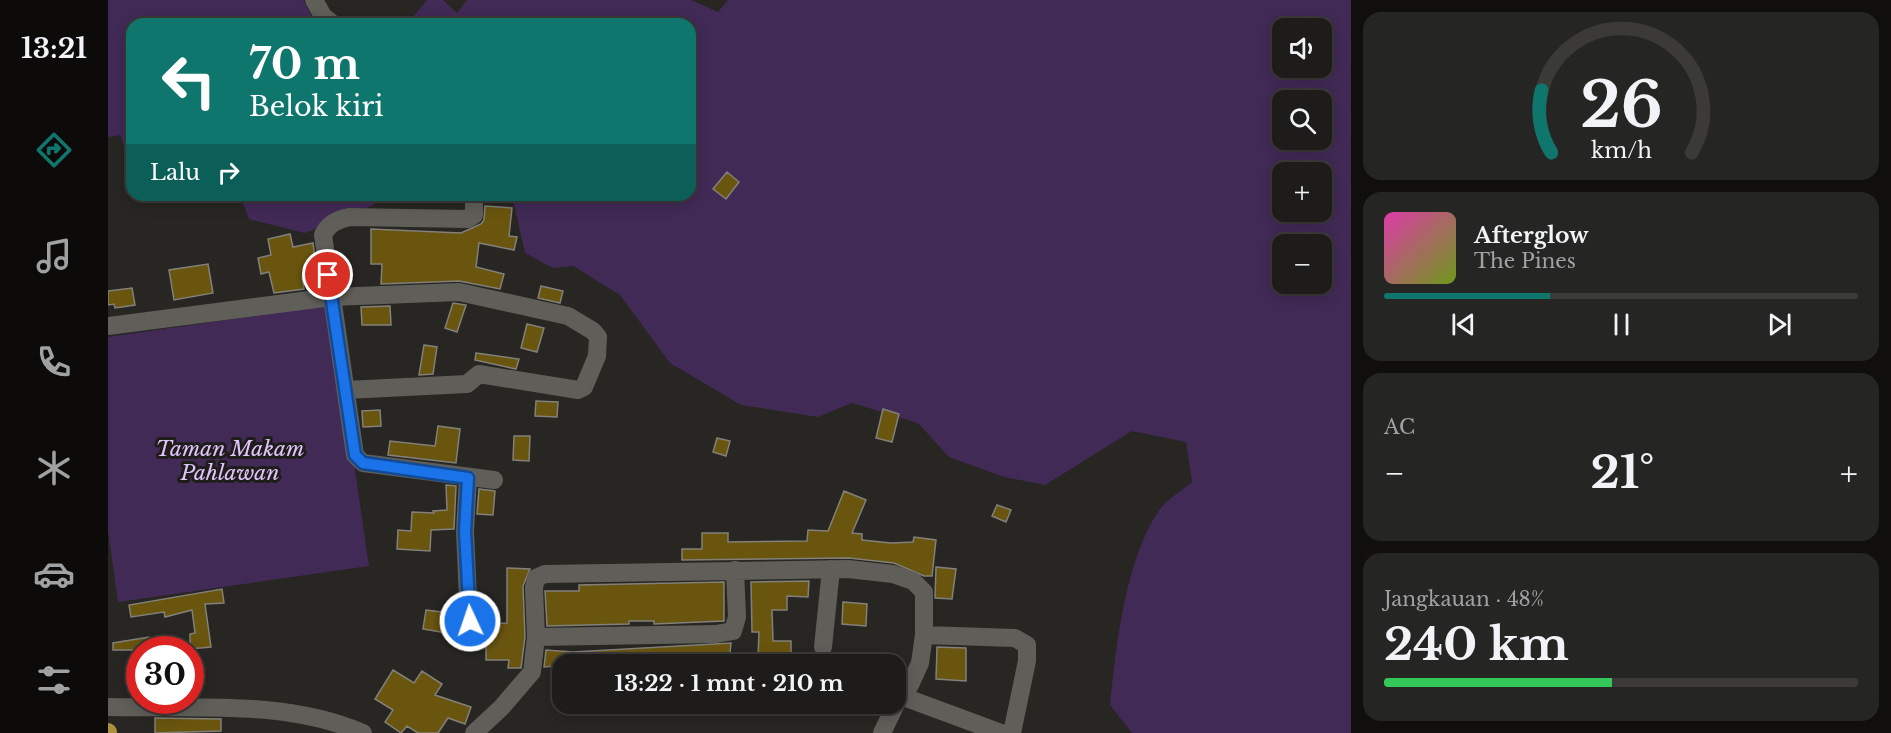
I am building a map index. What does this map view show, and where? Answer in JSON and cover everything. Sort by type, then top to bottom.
[{"type":"street","points":[[314,0],[326,18]]},
{"type":"street","points":[[474,201],[474,215],[468,219],[350,217],[334,222],[326,228],[323,236],[355,455],[358,460],[363,463],[494,480]]},
{"type":"street","points":[[108,326],[332,297],[459,292],[568,316],[593,331],[598,337],[597,357],[584,387],[578,390],[479,374],[467,384],[346,390]]},
{"type":"street","points":[[468,478],[465,531],[470,643]]},
{"type":"street","points":[[823,647],[831,569]]},
{"type":"street","points":[[487,729],[532,672],[536,637],[534,588],[536,578],[541,574],[831,569],[882,572],[913,581],[924,592],[924,635],[916,674],[906,689]]},
{"type":"street","points":[[536,637],[716,634],[733,631],[737,617],[735,570]]},
{"type":"street","points":[[924,635],[1015,638],[1027,645],[1029,650],[1012,733]]},
{"type":"street","points":[[906,698],[1000,733]]},
{"type":"street","points":[[108,707],[255,710],[327,721],[363,733]]},
{"type":"street","points":[[882,733],[892,714]]},
{"type":"green space","points":[[108,0],[303,0],[313,18],[126,18],[126,152],[120,135],[108,137]]},
{"type":"green space","points":[[427,0],[443,0],[457,13],[467,0],[691,0],[718,12],[728,0],[1351,0],[1351,733],[1132,733],[1110,705],[1119,630],[1130,577],[1138,552],[1160,509],[1192,482],[1186,442],[1132,431],[1045,485],[1004,477],[949,457],[918,423],[852,403],[818,417],[741,405],[670,363],[620,295],[573,266],[553,268],[525,253],[513,201],[696,201],[696,18],[412,18]]},
{"type":"green space","points":[[242,201],[377,201],[373,205],[305,233],[249,219]]},
{"type":"green space","name":"Taman Makam Pahlawan","points":[[331,305],[369,566],[118,602],[108,530],[108,337]]},
{"type":"building","points":[[727,172],[739,182],[726,199],[713,189]]},
{"type":"building","points":[[485,206],[512,208],[509,236],[517,237],[514,250],[479,243],[476,267],[504,274],[500,289],[459,281],[381,284],[382,264],[371,264],[371,229],[461,233],[481,224],[484,220]]},
{"type":"building","points":[[290,234],[293,247],[313,243],[317,274],[302,277],[304,289],[274,293],[269,272],[261,274],[258,258],[271,255],[268,239]]},
{"type":"building","points":[[208,264],[213,293],[174,300],[169,270]]},
{"type":"building","points":[[541,286],[563,291],[560,303],[538,298]]},
{"type":"building","points":[[132,288],[135,305],[115,308],[114,304],[108,305],[108,291]]},
{"type":"building","points":[[453,303],[466,305],[457,332],[445,328]]},
{"type":"building","points":[[390,306],[391,325],[362,325],[361,307]]},
{"type":"building","points":[[527,324],[544,328],[537,352],[521,348]]},
{"type":"building","points":[[424,345],[437,347],[433,374],[419,375]]},
{"type":"building","points":[[476,353],[519,359],[516,369],[475,360]]},
{"type":"building","points":[[536,401],[558,402],[557,417],[535,416]]},
{"type":"building","points":[[883,409],[899,414],[892,442],[876,438]]},
{"type":"building","points":[[380,410],[381,426],[363,427],[362,411]]},
{"type":"building","points":[[438,426],[460,429],[456,463],[388,455],[390,441],[435,446]]},
{"type":"building","points":[[514,436],[530,436],[529,461],[513,460]]},
{"type":"building","points":[[717,438],[730,441],[726,456],[713,452]]},
{"type":"building","points":[[446,485],[456,486],[454,529],[431,530],[430,551],[397,549],[398,530],[411,531],[412,512],[434,513],[433,511],[447,510]]},
{"type":"building","points":[[479,489],[495,491],[493,515],[477,514]]},
{"type":"building","points":[[844,491],[866,500],[852,533],[862,534],[862,540],[891,543],[913,542],[914,537],[936,540],[932,576],[924,576],[894,563],[849,558],[682,560],[682,549],[702,549],[702,533],[728,533],[728,542],[807,541],[808,530],[828,531]]},
{"type":"building","points":[[997,505],[1011,510],[1006,522],[992,516]]},
{"type":"building","points":[[936,567],[956,569],[952,599],[935,598]]},
{"type":"building","points":[[507,568],[530,569],[523,586],[525,637],[521,668],[508,668],[509,660],[486,660],[486,624],[507,623]]},
{"type":"building","points":[[809,581],[808,597],[787,596],[787,610],[772,610],[773,641],[791,641],[791,654],[758,654],[759,632],[752,632],[751,582]]},
{"type":"building","points":[[724,582],[724,621],[654,624],[654,621],[629,621],[629,624],[547,626],[545,591],[579,591],[579,585]]},
{"type":"building","points":[[222,589],[224,603],[205,604],[211,647],[204,648],[204,636],[190,636],[195,633],[192,610],[165,617],[164,612],[131,617],[129,605]]},
{"type":"building","points":[[843,602],[867,604],[866,626],[842,624]]},
{"type":"building","points":[[426,610],[457,614],[458,635],[423,629]]},
{"type":"building","points":[[126,641],[126,650],[113,650],[113,643]]},
{"type":"building","points":[[731,643],[730,654],[552,654],[552,666],[544,667],[546,650],[573,652]]},
{"type":"building","points":[[937,647],[966,648],[966,681],[936,679]]},
{"type":"building","points":[[393,670],[414,683],[422,671],[442,684],[435,695],[471,707],[465,724],[448,718],[438,733],[418,733],[407,726],[401,733],[385,722],[393,710],[375,699]]},
{"type":"building","points":[[155,718],[221,719],[221,731],[155,733]]},
{"type":"route","points":[[328,275],[355,455],[358,460],[363,463],[468,478],[465,531],[470,621]]}]
